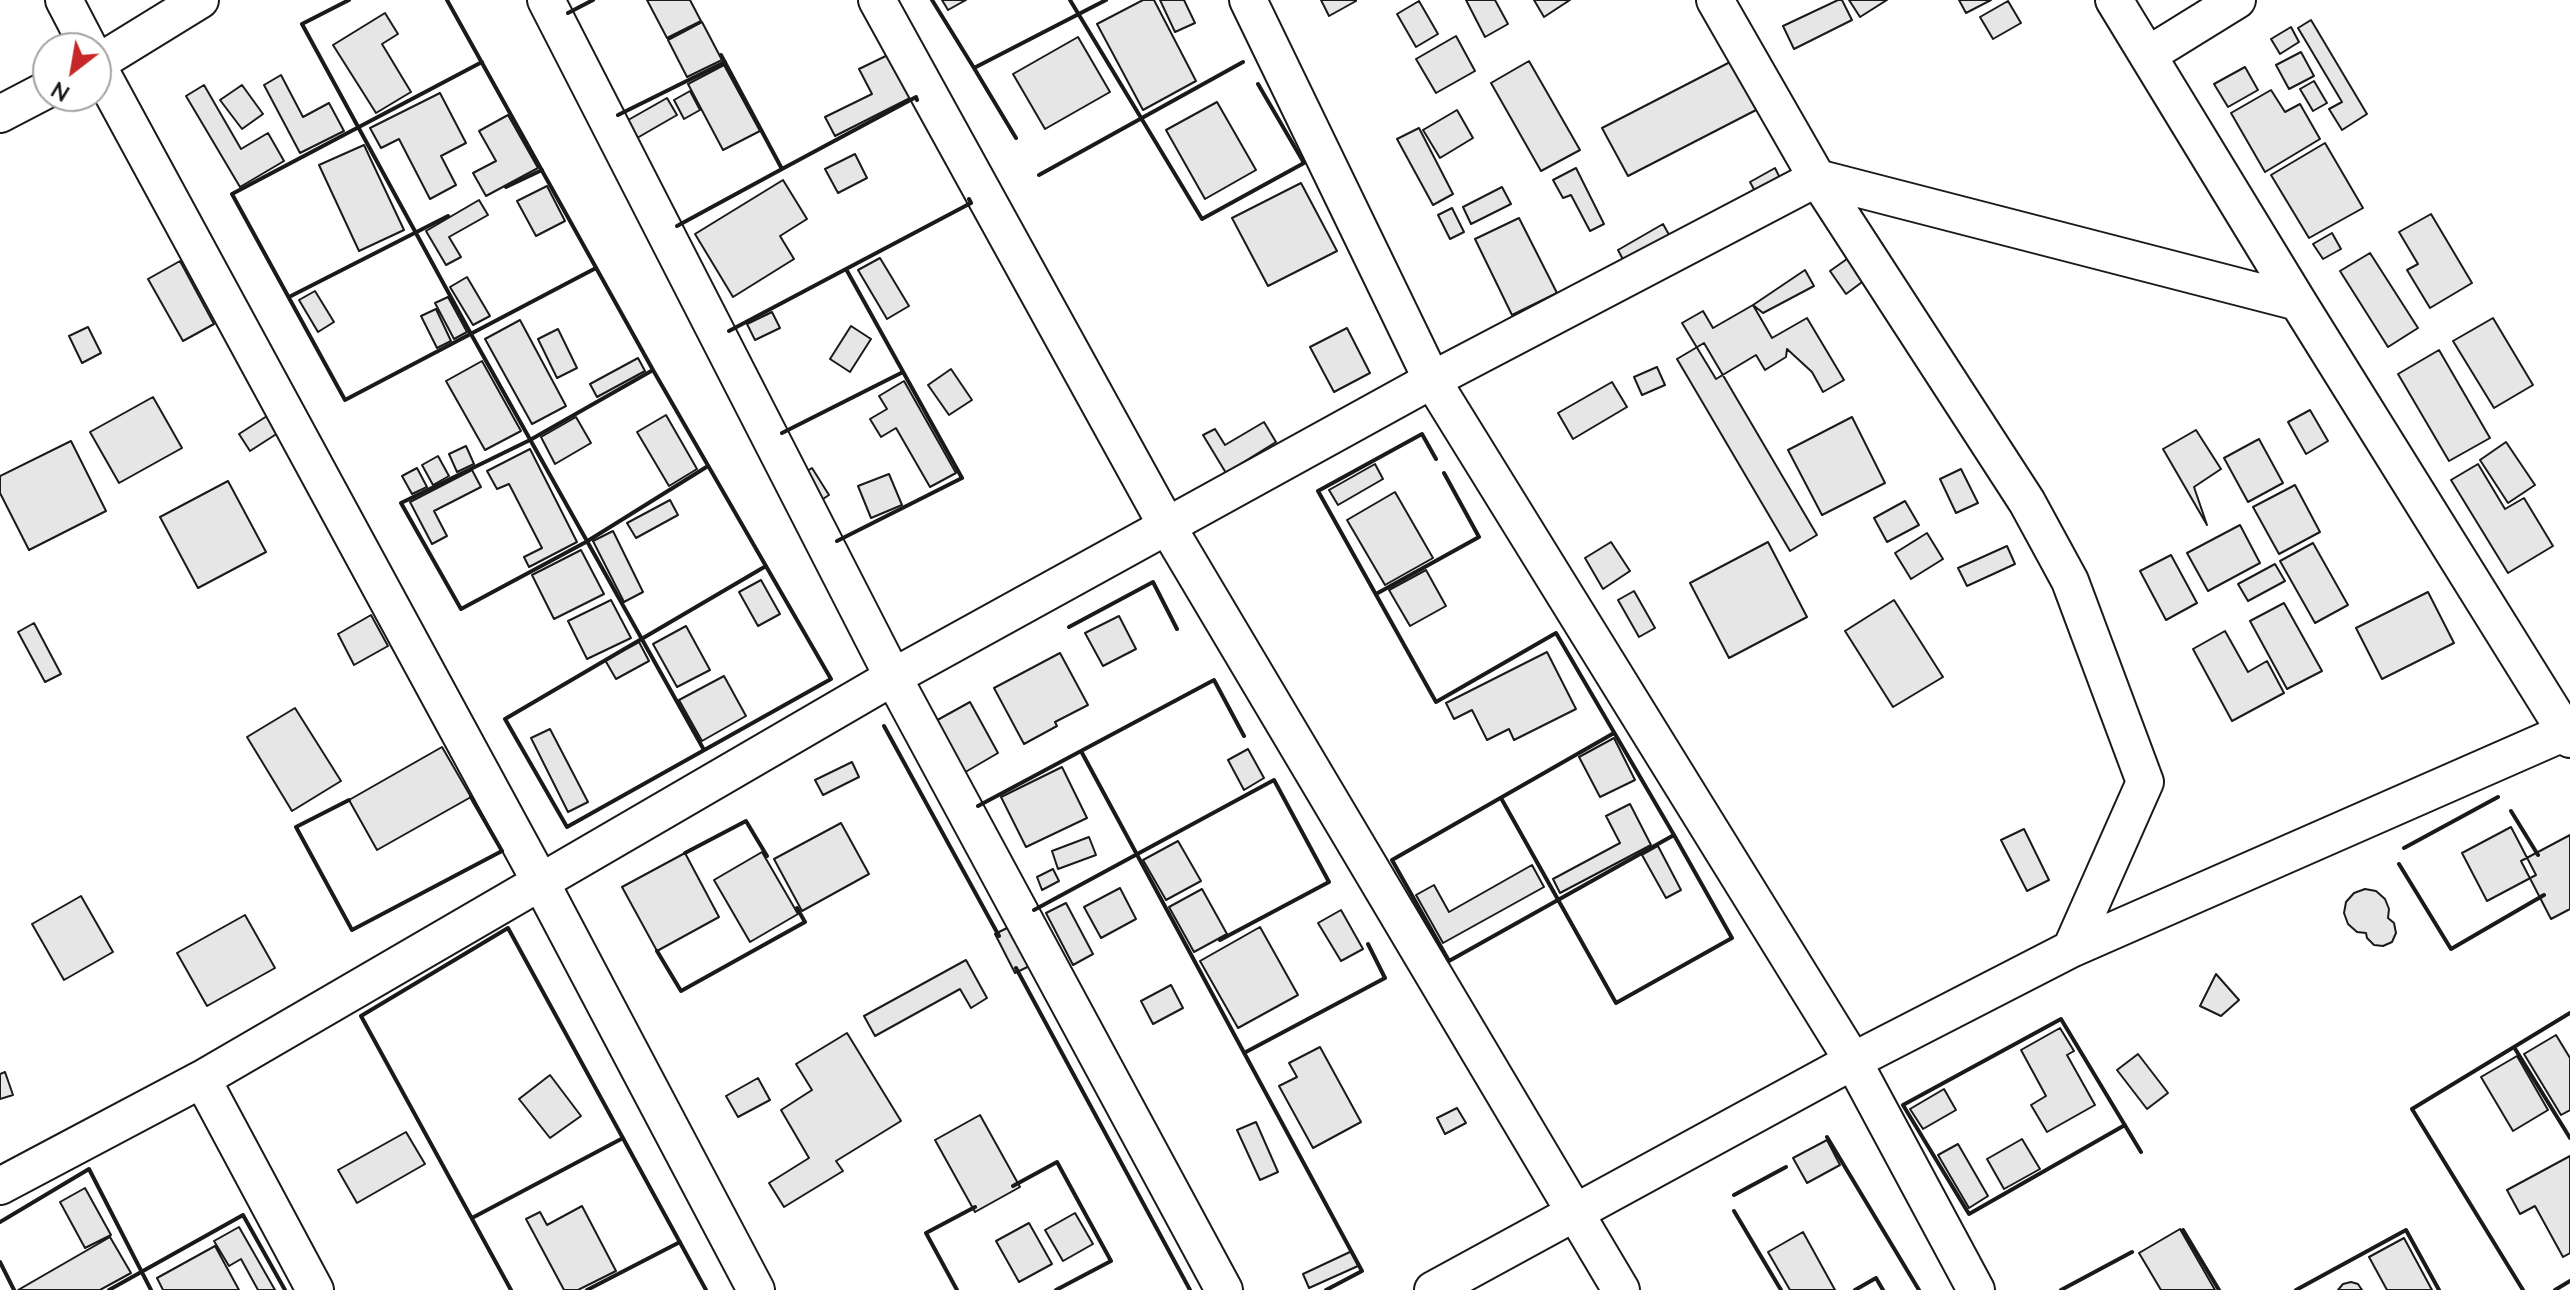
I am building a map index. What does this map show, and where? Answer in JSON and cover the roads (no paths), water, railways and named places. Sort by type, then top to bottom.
[{"type":"street","points":[[64,0],[81,32]]},
{"type":"street","points":[[112,53],[200,0]]},
{"type":"street","points":[[546,0],[893,677],[1224,1290]]},
{"type":"street","points":[[877,0],[1167,526],[1621,1290]]},
{"type":"street","points":[[1248,0],[1432,380],[1853,1061],[1976,1290]]},
{"type":"street","points":[[1715,0],[1817,178],[2035,515],[2070,581],[2145,782],[2071,949]]},
{"type":"street","points":[[1433,1290],[1853,1061],[2071,949],[2569,734],[2298,302],[2114,0]]},
{"type":"street","points":[[2148,55],[2237,0]]},
{"type":"street","points":[[112,92],[540,881],[756,1290]]},
{"type":"street","points":[[0,114],[32,97]]},
{"type":"street","points":[[0,1186],[202,1079],[893,677],[1432,380],[1817,178],[2298,302]]},
{"type":"street","points":[[202,1079],[315,1290]]}]
